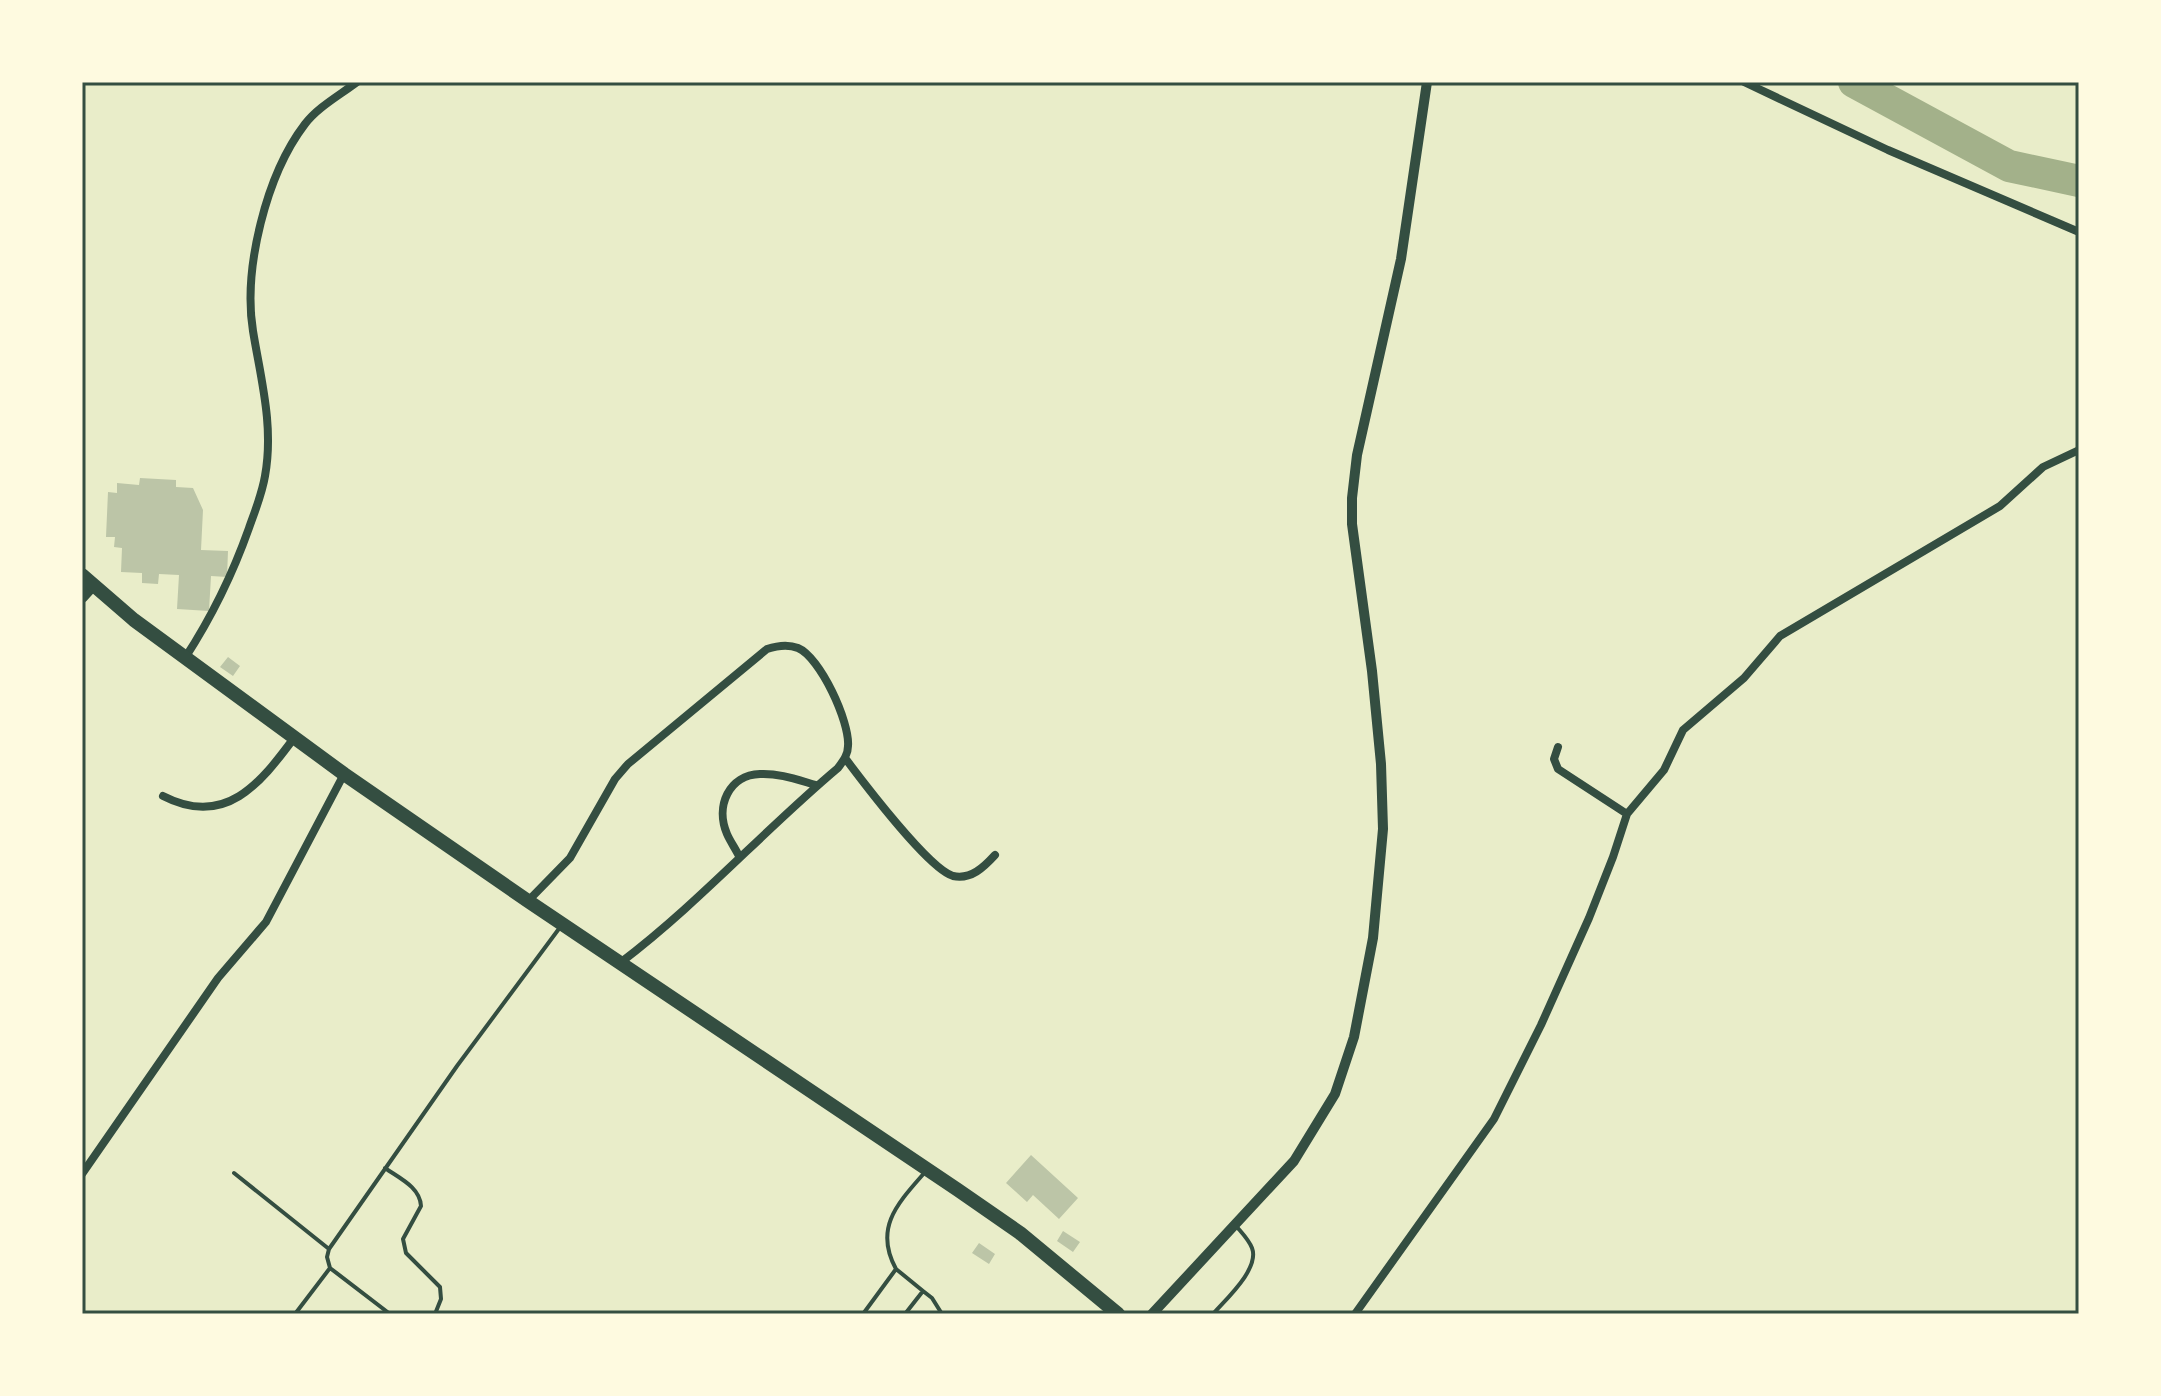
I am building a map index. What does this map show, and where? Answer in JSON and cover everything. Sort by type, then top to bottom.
[{"type":"main road","points":[[85,586],[344,774],[1020,1233],[1118,1314]]},
{"type":"street","points":[[185,658],[229,583],[266,475],[268,413],[250,299],[255,240],[286,157],[307,122],[357,82]]},
{"type":"street","points":[[1152,1314],[1294,1161],[1324,1115],[1345,1067],[1365,989],[1383,829],[1381,764],[1352,524],[1352,498],[1357,455],[1401,259],[1427,82]]},
{"type":"street","points":[[1744,82],[1888,150],[2079,232]]},
{"type":"street","points":[[1355,1314],[1494,1119],[1577,945],[1627,814],[1664,770],[1683,730],[1744,678],[1780,636],[1987,513],[2043,467],[2079,450]]},
{"type":"street","points":[[528,901],[570,858],[615,779],[628,764],[767,649],[793,646],[809,656],[826,679],[845,729],[849,747],[845,758],[838,768],[739,856],[663,930],[620,963]]},
{"type":"street","points":[[163,796],[183,806],[198,808],[232,800],[256,785],[294,738]]},
{"type":"street","points":[[1558,747],[1554,759],[1558,769],[1627,814]]},
{"type":"street","points":[[845,758],[885,811],[941,869],[953,876],[966,877],[983,868],[995,855]]},
{"type":"street","points":[[82,1174],[218,978],[266,922],[344,774]]},
{"type":"street","points":[[739,856],[723,822],[724,799],[730,787],[738,781],[761,774],[816,785]]},
{"type":"lane","points":[[390,1314],[330,1268],[327,1257],[329,1249],[562,924]]},
{"type":"lane","points":[[385,1168],[415,1189],[422,1200],[403,1239],[403,1246],[406,1253],[440,1287],[441,1299],[435,1314]]},
{"type":"lane","points":[[928,1169],[902,1200],[887,1230],[887,1249],[896,1269],[932,1298],[942,1314]]},
{"type":"lane","points":[[234,1173],[329,1249]]},
{"type":"lane","points":[[1213,1314],[1245,1277],[1254,1259],[1251,1245],[1235,1225]]},
{"type":"lane","points":[[295,1314],[330,1268]]},
{"type":"lane","points":[[863,1314],[896,1269]]},
{"type":"lane","points":[[905,1314],[923,1291]]},
{"type":"building","points":[[140,478],[176,480],[176,487],[193,488],[203,510],[201,550],[228,551],[227,577],[211,576],[209,611],[177,609],[179,575],[159,574],[158,584],[142,583],[142,573],[121,572],[122,548],[114,547],[115,537],[106,537],[108,492],[117,493],[117,483],[139,485]]},
{"type":"building","points":[[228,657],[240,666],[233,676],[220,667]]},
{"type":"building","points":[[1031,1155],[1078,1198],[1059,1219],[1033,1195],[1027,1202],[1006,1183]]},
{"type":"building","points":[[1063,1231],[1080,1242],[1073,1252],[1057,1241]]},
{"type":"building","points":[[979,1243],[995,1254],[989,1264],[972,1253]]},
{"type":"waterway","points":[[1854,82],[2009,166],[2079,181]]}]
